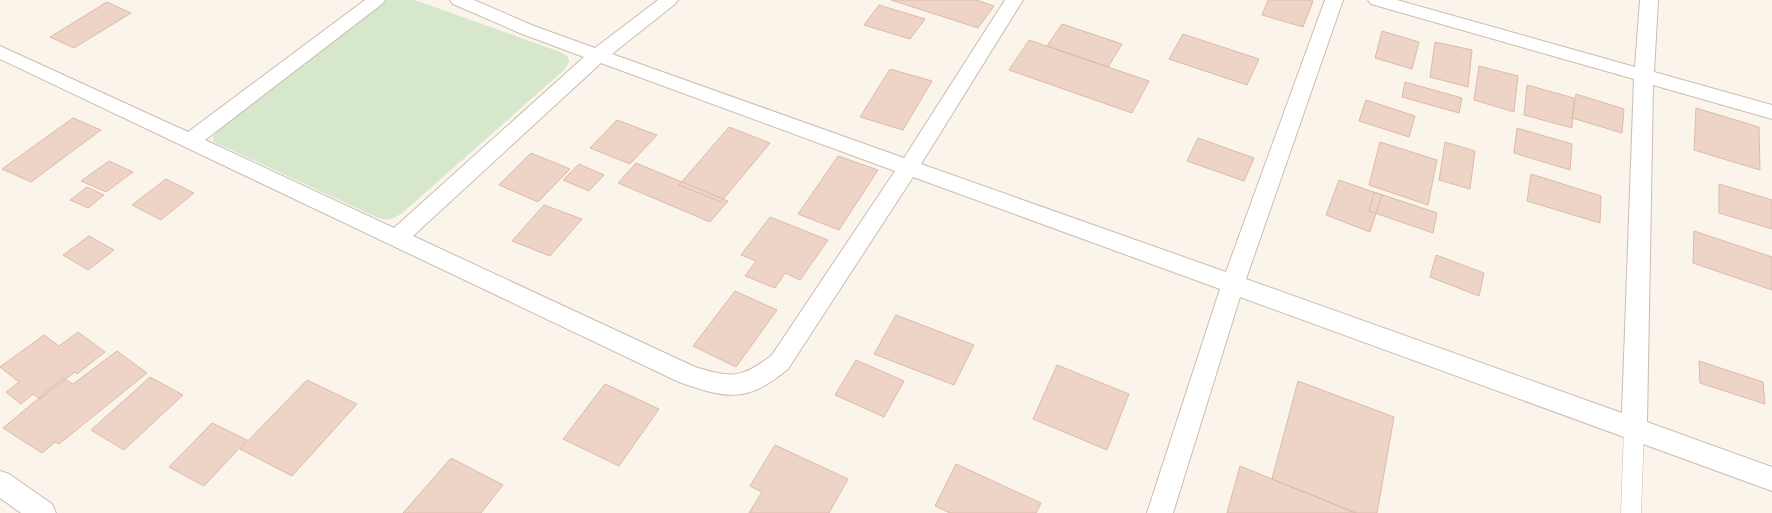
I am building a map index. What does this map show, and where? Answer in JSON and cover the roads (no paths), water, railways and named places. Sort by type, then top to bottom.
[{"type":"street","points":[[190,141],[376,0]]},
{"type":"street","points":[[459,0],[507,22],[1772,479]]},
{"type":"street","points":[[396,239],[598,55],[669,0]]},
{"type":"street","points":[[0,52],[688,375],[716,385],[728,387],[741,385],[766,374],[780,362],[1014,0]]},
{"type":"street","points":[[1160,513],[1233,284],[1334,0]]},
{"type":"street","points":[[1377,0],[1772,112]]},
{"type":"street","points":[[1634,430],[1644,76],[1649,0]]},
{"type":"street","points":[[0,483],[43,513]]},
{"type":"lane","points":[[1631,513],[1634,430]]}]
